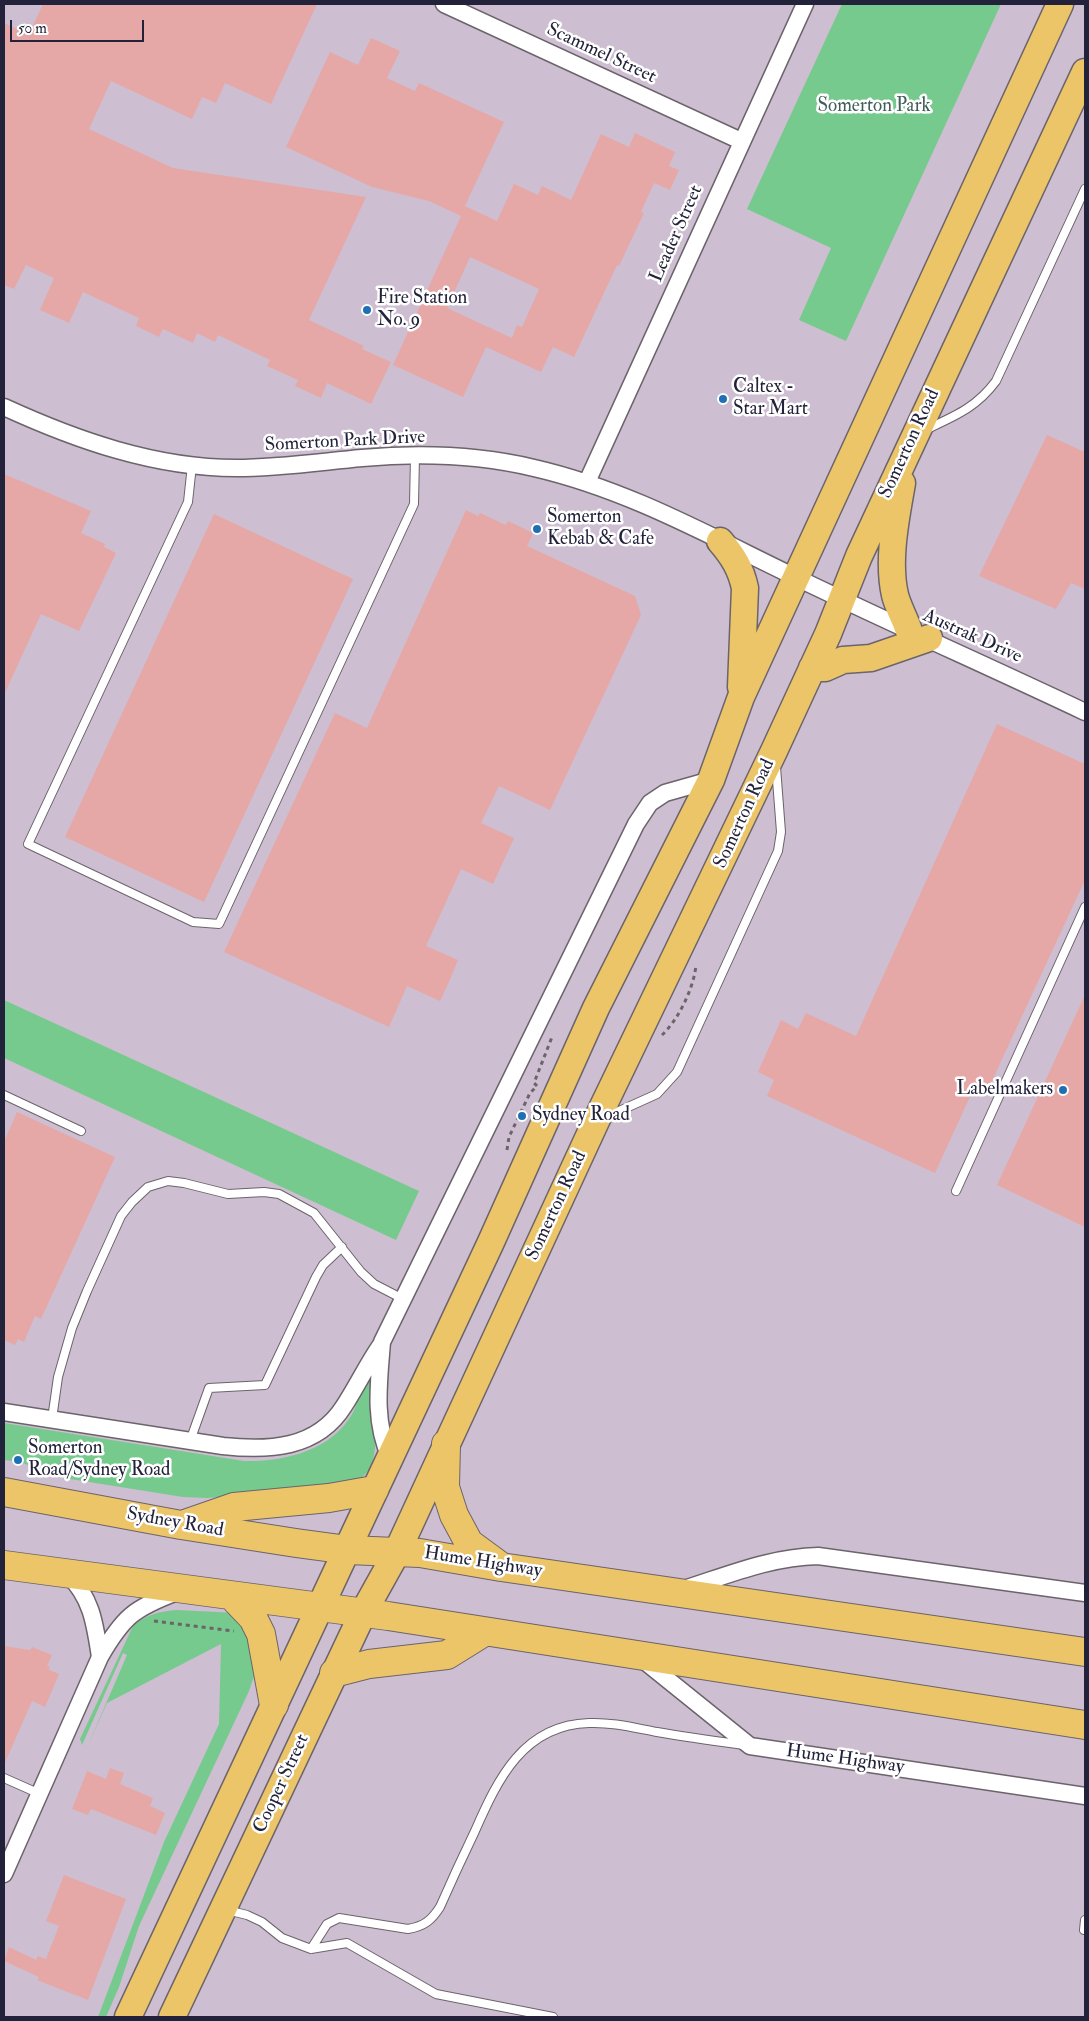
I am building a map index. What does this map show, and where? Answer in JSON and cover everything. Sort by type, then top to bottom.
[{"type":"highway","points":[[446,1444],[445,1487],[454,1515],[470,1543],[500,1567]]},
{"type":"highway","points":[[181,1525],[234,1507],[329,1498],[374,1490]]},
{"type":"highway","name":"Sydney Road","points":[[4,1492],[181,1525],[348,1550]]},
{"type":"highway","name":"Hume Highway","points":[[348,1550],[420,1553],[500,1567],[677,1591],[1085,1652]]},
{"type":"highway","points":[[4,1566],[320,1609],[363,1613],[1085,1725]]},
{"type":"highway","points":[[232,1596],[253,1618],[261,1634],[274,1705]]},
{"type":"highway","points":[[334,1673],[369,1664],[447,1655],[484,1632]]},
{"type":"main road","points":[[128,2017],[491,1242],[596,1008],[712,780],[741,697],[1060,4]]},
{"type":"main road","name":"Somerton Road","points":[[397,1552],[596,1121],[774,750],[812,668],[858,556],[1085,72]]},
{"type":"main road","points":[[812,668],[825,668],[843,660],[871,658],[919,635],[896,595],[893,572],[895,525],[911,442]]},
{"type":"main road","points":[[720,540],[734,557],[746,588],[741,697]]},
{"type":"main road","name":"Cooper Street","points":[[172,2017],[363,1613],[397,1552]]},
{"type":"main road","points":[[149,1974],[184,1990]]},
{"type":"street","name":"Scammel Street","points":[[444,4],[741,141]]},
{"type":"street","name":"Leader Street","points":[[587,482],[805,4]]},
{"type":"street","name":"Somerton Park Drive","points":[[4,407],[88,441],[132,454],[192,465],[232,468],[282,467],[363,458],[415,456],[469,459],[531,467],[587,482],[649,507],[796,577]]},
{"type":"street","name":"Austrak Drive","points":[[796,577],[1085,712]]},
{"type":"street","points":[[4,1412],[190,1441],[255,1449],[298,1443],[316,1434],[330,1423],[344,1407],[382,1342],[636,824],[650,803],[665,793],[712,780]]},
{"type":"street","points":[[382,1342],[378,1382],[380,1429],[390,1457]]},
{"type":"street","name":"Hume Highway","points":[[677,1591],[766,1562],[796,1556],[818,1556],[1085,1593]]},
{"type":"street","points":[[68,1575],[77,1584],[94,1616],[100,1657]]},
{"type":"street","points":[[4,1874],[100,1657],[112,1636],[130,1614],[149,1603],[183,1590]]},
{"type":"street","points":[[635,1654],[750,1746]]},
{"type":"street","name":"Hume Highway","points":[[750,1746],[1085,1796]]},
{"type":"lane","points":[[911,442],[985,397],[996,381],[1085,189]]},
{"type":"lane","points":[[192,465],[188,502],[28,844],[194,922],[219,924],[414,504],[415,456]]},
{"type":"lane","points":[[596,1121],[657,1094],[678,1072],[778,851],[782,832],[774,750]]},
{"type":"lane","points":[[956,1191],[1085,908]]},
{"type":"lane","points":[[4,1095],[81,1131]]},
{"type":"lane","points":[[52,1419],[58,1378],[72,1328],[87,1291],[121,1216],[132,1202],[148,1188],[168,1182],[184,1183],[228,1194],[264,1192],[279,1194],[314,1213],[374,1284],[403,1299]]},
{"type":"lane","points":[[190,1441],[209,1388],[265,1385],[316,1277],[323,1265],[342,1247]]},
{"type":"lane","points":[[310,1949],[327,1924],[339,1918],[408,1929],[420,1927],[431,1921],[440,1907],[498,1781],[512,1761],[528,1745],[545,1734],[566,1726],[588,1722],[612,1724],[750,1746]]},
{"type":"lane","points":[[4,1778],[40,1794]]},
{"type":"lane","points":[[222,1910],[247,1915],[262,1922],[282,1938],[310,1949],[348,1943],[436,1994],[553,2017]]},
{"type":"lane","points":[[1084,1930],[1085,1920]]},
{"type":"path","points":[[147,1622],[201,1626],[238,1632]]},
{"type":"shaded area","points":[[4,4],[1085,4],[1085,2017],[4,2017]]},
{"type":"green space","name":"Somerton Park","points":[[842,4],[1001,4],[846,341],[799,320],[831,248],[747,209]]},
{"type":"green space","points":[[4,1000],[419,1191],[396,1240],[4,1058]]},
{"type":"green space","points":[[371,1372],[376,1432],[374,1456],[367,1472],[349,1487],[207,1498],[183,1497],[64,1478],[20,1462],[4,1460],[4,1423],[244,1461],[259,1461],[290,1456],[305,1452],[319,1445],[343,1427],[353,1412],[359,1392]]},
{"type":"green space","points":[[177,1610],[236,1613],[247,1619],[255,1673],[249,1691],[139,1926],[119,1987],[106,2017],[98,2017],[164,1842],[219,1724],[221,1644],[107,1703],[86,1750],[127,1655],[123,1653],[82,1745],[80,1739],[133,1626],[154,1614]]},
{"type":"building","points":[[43,4],[317,4],[271,104],[225,83],[216,103],[202,97],[192,119],[111,81],[89,129],[173,168],[366,197],[309,320],[364,346],[362,349],[391,362],[371,404],[327,383],[321,398],[295,386],[298,380],[267,366],[270,360],[218,335],[215,342],[197,333],[193,343],[163,329],[159,337],[136,326],[139,318],[83,292],[69,323],[40,310],[54,278],[26,265],[14,289],[4,285],[4,23],[29,34]]},
{"type":"building","points":[[371,38],[400,51],[387,78],[415,91],[419,83],[504,122],[465,206],[497,221],[514,184],[538,195],[542,186],[571,200],[601,134],[629,147],[635,133],[675,152],[669,166],[679,170],[670,190],[654,183],[641,212],[644,213],[619,266],[617,265],[574,357],[553,347],[541,372],[486,347],[463,397],[393,365],[461,216],[429,201],[372,187],[286,147],[330,52],[358,65]],"holes":[[[470,257],[539,289],[522,327],[517,325],[512,338],[447,308]]]},
{"type":"building","points":[[1047,435],[1085,452],[1085,589],[1071,583],[1056,609],[979,576]]},
{"type":"building","points":[[4,474],[91,511],[81,533],[105,544],[104,547],[116,553],[79,631],[41,614],[4,695]]},
{"type":"building","points":[[466,510],[478,516],[480,513],[506,525],[508,521],[533,533],[527,546],[635,596],[641,615],[550,810],[499,786],[481,823],[514,838],[493,884],[461,869],[426,946],[458,960],[448,984],[440,1001],[407,986],[389,1027],[224,952],[335,713],[367,728]]},
{"type":"building","points":[[214,514],[353,579],[204,902],[65,837]]},
{"type":"building","points":[[997,724],[1085,764],[1085,880],[985,1096],[973,1090],[935,1173],[767,1096],[774,1080],[758,1072],[781,1020],[798,1029],[806,1013],[856,1036]]},
{"type":"building","name":"Labelmakers","points":[[1085,995],[1085,1227],[997,1185]]},
{"type":"building","points":[[17,1112],[115,1157],[41,1319],[35,1316],[24,1342],[18,1339],[15,1345],[4,1340],[4,1142]]},
{"type":"building","points":[[4,1646],[30,1650],[32,1647],[52,1655],[47,1666],[50,1667],[49,1670],[59,1674],[45,1707],[32,1701],[4,1765]]},
{"type":"building","points":[[110,1768],[124,1773],[120,1784],[153,1798],[150,1806],[165,1813],[156,1835],[91,1809],[88,1815],[72,1809],[87,1771],[106,1779]]},
{"type":"building","points":[[64,1875],[126,1899],[88,2000],[37,1980],[39,1977],[4,1961],[9,1947],[36,1960],[38,1956],[46,1959],[59,1926],[46,1921]]},
{"type":"place","name":"Fire Station No. 9","points":[[367,310]]},
{"type":"place","name":"Caltex - Star Mart","points":[[723,399]]},
{"type":"place","name":"Somerton Kebab & Cafe","points":[[537,529]]},
{"type":"place","name":"Labelmakers","points":[[1063,1090]]},
{"type":"place","name":"Sydney Road","points":[[522,1116]]},
{"type":"place","name":"Somerton Road/Sydney Road","points":[[18,1460]]}]
